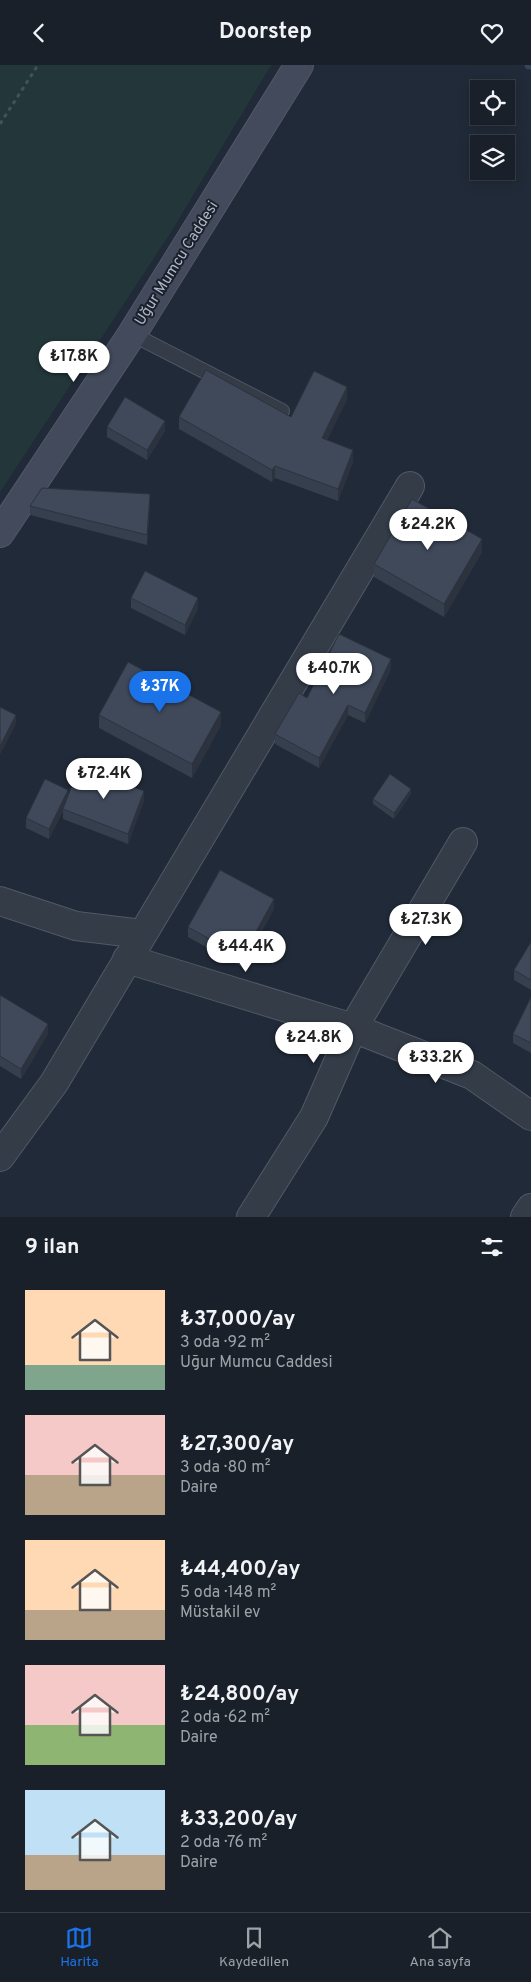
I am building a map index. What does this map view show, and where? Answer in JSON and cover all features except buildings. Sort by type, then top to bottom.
[{"type":"street","name":"Uğur Mumcu Caddesi","points":[[0,533],[132,334],[299,65]]},
{"type":"street","points":[[0,1157],[54,1083],[410,486]]},
{"type":"street","points":[[251,1217],[314,1117],[353,1027],[463,843]]},
{"type":"street","points":[[0,901],[76,926],[142,934]]},
{"type":"street","points":[[127,959],[353,1027],[472,1075],[531,1116]]},
{"type":"street","points":[[525,1217],[531,1208]]},
{"type":"lane","points":[[132,334],[282,411]]},
{"type":"path","points":[[0,123],[38,65]]},
{"type":"green space","points":[[0,65],[271,65],[171,232],[0,492]]}]
